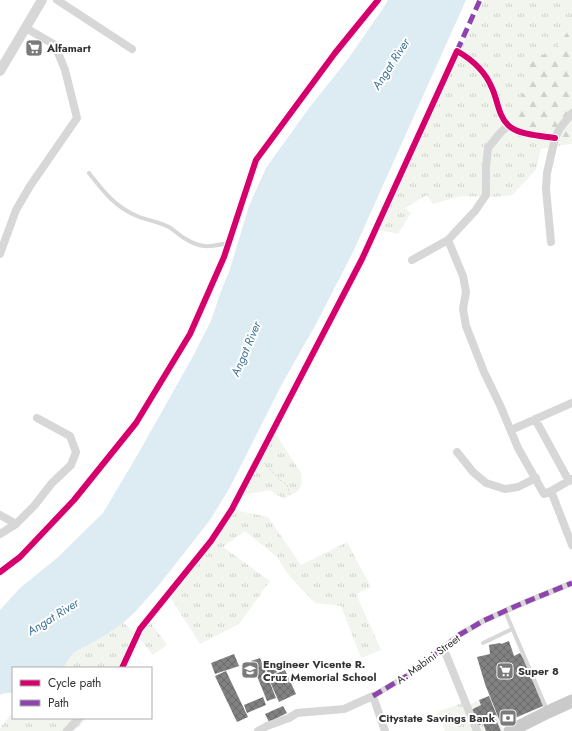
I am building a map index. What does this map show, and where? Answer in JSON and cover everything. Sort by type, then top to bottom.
[{"type":"main road","points":[[510,731],[572,701]]},
{"type":"street","points":[[0,71],[42,0]]},
{"type":"street","points":[[57,0],[132,49]]},
{"type":"street","points":[[0,572],[20,557],[74,500],[136,423],[190,334],[224,257],[256,160],[336,53],[378,0]]},
{"type":"street","points":[[0,254],[16,210],[30,186],[78,118],[65,70],[55,45],[26,28]]},
{"type":"street","points":[[122,667],[140,629],[211,541],[232,509],[362,259],[457,50],[481,69],[488,79],[499,112],[508,126],[527,134],[555,138]]},
{"type":"street","points":[[550,242],[546,188],[547,173],[555,138],[560,128],[572,113]]},
{"type":"street","points":[[412,260],[448,240],[475,211],[486,195],[486,166],[488,148],[500,132],[508,126]]},
{"type":"street","points":[[448,240],[463,276],[466,292],[463,309],[466,326],[484,372],[518,448],[544,494],[570,480],[535,419]]},
{"type":"street","points":[[511,430],[572,403]]},
{"type":"street","points":[[0,534],[16,524],[34,506],[52,483],[72,465],[76,452],[70,436],[37,418]]},
{"type":"street","points":[[457,452],[473,472],[486,483],[505,489],[518,487],[536,478]]},
{"type":"street","points":[[551,491],[572,545]]},
{"type":"street","points":[[0,515],[16,524]]},
{"type":"street","name":"A. Mabini Street","points":[[258,731],[297,713],[344,709],[373,696],[414,671],[459,635],[483,621],[572,583]]},
{"type":"street","points":[[443,647],[477,731]]},
{"type":"street","points":[[373,696],[385,731]]},
{"type":"street","points":[[67,731],[78,719]]},
{"type":"lane","points":[[89,173],[106,195],[122,208],[136,216],[168,227],[196,244],[214,246],[229,243]]},
{"type":"lane","points":[[505,611],[548,712]]},
{"type":"lane","points":[[483,643],[512,629]]},
{"type":"path","points":[[259,457],[280,480],[287,485],[290,495]]},
{"type":"green space","points":[[484,0],[572,0],[572,26],[551,54],[512,130],[563,145],[541,149],[536,170],[512,195],[493,197],[461,196],[433,204],[427,195],[405,208],[411,213],[398,234],[380,230],[456,58]]},
{"type":"green space","points":[[572,26],[572,144],[563,145],[512,130],[533,56],[551,54]]},
{"type":"green space","points":[[275,433],[301,473],[302,483],[298,491],[284,499],[270,490],[243,495]]},
{"type":"green space","points":[[235,510],[268,517],[301,565],[347,542],[371,587],[356,594],[381,650],[361,658],[341,606],[315,603],[290,577],[277,557],[245,531],[223,547],[270,581],[239,624],[200,644],[171,598]]},
{"type":"green space","points":[[124,623],[140,639],[126,667],[64,667],[73,653],[101,638]]},
{"type":"green space","points":[[151,623],[167,645],[153,655],[140,639],[145,629]]},
{"type":"green space","points":[[489,696],[504,730],[445,731],[437,712],[462,703],[463,707]]},
{"type":"green space","points":[[12,713],[12,719],[86,719],[74,731],[0,731],[0,728]]},
{"type":"water","name":"Angat River","points":[[388,0],[466,0],[354,250],[316,324],[282,384],[229,489],[210,520],[159,585],[122,624],[101,638],[73,653],[64,667],[12,667],[12,693],[0,695],[0,610],[20,588],[57,558],[103,513],[192,358],[211,321],[229,272],[249,206],[266,168],[309,108],[348,59]]},
{"type":"building","name":"Super 8","points":[[509,641],[514,656],[520,653],[524,658],[543,706],[501,724],[485,684],[477,657],[490,654],[489,645],[501,644]]},
{"type":"building","points":[[234,654],[239,666],[215,674],[211,663]]},
{"type":"building","points":[[260,658],[276,698],[267,701],[251,661]]},
{"type":"building","points":[[281,662],[284,669],[269,676],[266,669]]},
{"type":"building","points":[[285,670],[296,694],[279,702],[268,677]]},
{"type":"building","points":[[226,671],[248,717],[237,722],[215,676]]},
{"type":"building","points":[[489,696],[501,731],[486,731],[483,723],[478,726],[471,710],[481,705],[479,700]]},
{"type":"building","points":[[263,697],[266,705],[247,713],[244,705]]},
{"type":"building","points":[[283,706],[287,713],[269,722],[265,714]]},
{"type":"marked path","points":[[457,51],[480,0]]},
{"type":"marked path","points":[[373,696],[415,671],[459,635],[483,621],[572,583]]},
{"type":"cycle path","points":[[0,572],[20,557],[74,500],[136,423],[190,334],[224,257],[256,160],[335,53],[378,0]]},
{"type":"cycle path","points":[[122,667],[140,629],[211,541],[232,509],[362,259],[457,51],[473,62],[486,76],[494,93],[502,117],[508,125],[524,133],[555,138]]},
{"type":"place","name":"Alfamart","points":[[34,48]]},
{"type":"place","name":"Engineer Vicente R. Cruz Memorial School","points":[[250,670]]},
{"type":"place","name":"Super 8","points":[[505,671]]},
{"type":"place","name":"Citystate Savings Bank","points":[[508,718]]}]
